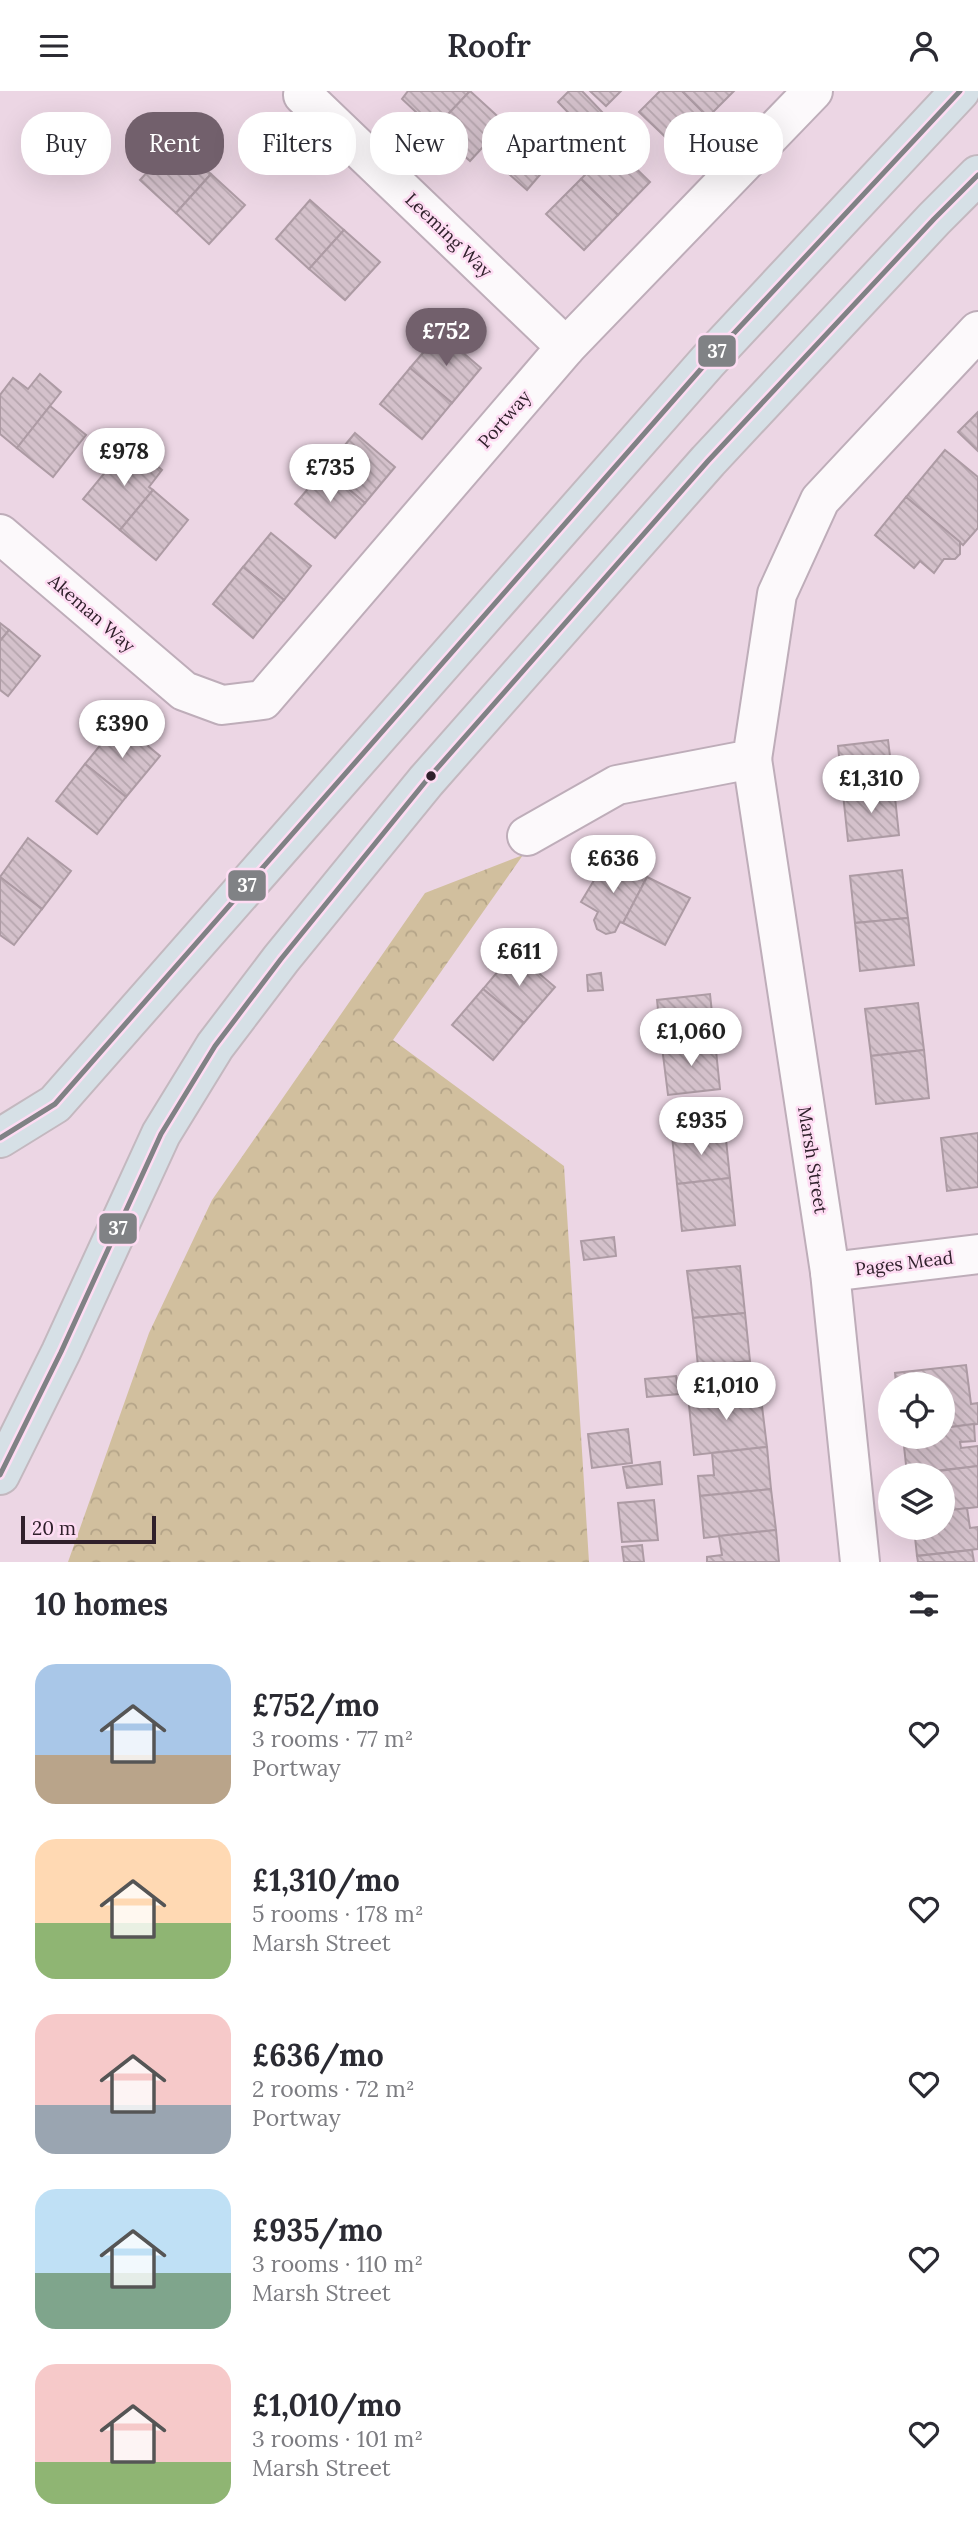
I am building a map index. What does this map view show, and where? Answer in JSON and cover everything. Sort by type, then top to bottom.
[{"type":"highway","points":[[0,1138],[55,1104],[708,361],[960,91]]},
{"type":"highway","points":[[0,1475],[61,1352],[161,1134],[215,1047],[281,959],[426,781],[708,461],[924,229],[978,175]]},
{"type":"street","name":"Portway","points":[[184,691],[222,705],[264,700],[566,347],[813,91]]},
{"type":"street","name":"Leeming Way","points":[[303,95],[566,347]]},
{"type":"street","points":[[527,836],[617,785],[752,759],[776,594],[820,500],[978,331]]},
{"type":"street","name":"Akeman Way","points":[[0,534],[184,691]]},
{"type":"street","name":"Marsh Street","points":[[752,759],[830,1272],[860,1562]]},
{"type":"street","name":"Pages Mead","points":[[830,1272],[978,1254]]},
{"type":"green space","points":[[523,855],[393,1040],[564,1166],[589,1562],[68,1562],[149,1333],[212,1200],[425,893]]},
{"type":"building","points":[[408,91],[470,91],[450,112],[416,112],[402,99]]},
{"type":"building","points":[[470,91],[493,112],[482,112],[482,148],[470,161],[468,112],[450,112]]},
{"type":"building","points":[[569,91],[582,91],[602,112],[568,112],[558,102]]},
{"type":"building","points":[[590,91],[621,91],[606,106]]},
{"type":"building","points":[[660,91],[682,91],[703,112],[664,112],[664,136],[650,122],[650,112],[639,112]]},
{"type":"building","points":[[682,91],[734,91],[713,112],[703,112]]},
{"type":"building","points":[[145,175],[210,175],[176,213],[140,180]]},
{"type":"building","points":[[210,175],[245,205],[209,244],[176,213]]},
{"type":"building","points":[[510,175],[540,175],[527,190]]},
{"type":"building","points":[[585,175],[643,175],[650,182],[618,215],[581,179]]},
{"type":"building","points":[[581,179],[618,215],[584,250],[546,214]]},
{"type":"building","points":[[310,200],[344,230],[309,269],[276,239]]},
{"type":"building","points":[[344,230],[380,262],[345,300],[309,269]]},
{"type":"building","points":[[440,333],[481,368],[452,403],[410,368]]},
{"type":"building","points":[[410,368],[452,403],[422,439],[380,404]]},
{"type":"building","points":[[40,374],[61,392],[17,448],[0,434],[0,395],[13,378],[28,389]]},
{"type":"building","points":[[50,406],[86,435],[53,477],[17,448]]},
{"type":"building","points":[[978,412],[978,451],[958,432]]},
{"type":"building","points":[[355,433],[395,467],[365,503],[325,469]]},
{"type":"building","points":[[134,447],[162,470],[149,487],[153,490],[120,530],[83,499],[116,459],[120,464]]},
{"type":"building","points":[[945,450],[978,477],[978,528],[963,545],[906,497]]},
{"type":"building","points":[[325,469],[365,503],[335,538],[295,504]]},
{"type":"building","points":[[153,490],[188,520],[156,560],[120,530]]},
{"type":"building","points":[[906,497],[960,542],[960,554],[955,559],[944,559],[934,573],[920,561],[914,568],[875,535]]},
{"type":"building","points":[[271,533],[311,566],[284,600],[243,567]]},
{"type":"building","points":[[243,567],[284,600],[253,638],[213,604]]},
{"type":"building","points":[[0,623],[9,630],[0,641]]},
{"type":"building","points":[[9,630],[40,656],[8,696],[0,690],[0,641]]},
{"type":"building","points":[[119,722],[160,756],[126,797],[85,764]]},
{"type":"building","points":[[888,740],[894,788],[843,794],[838,746]]},
{"type":"building","points":[[85,764],[126,797],[97,834],[56,801]]},
{"type":"building","points":[[894,788],[899,835],[848,841],[843,794]]},
{"type":"building","points":[[28,838],[71,871],[42,909],[0,877]]},
{"type":"building","points":[[608,857],[647,877],[623,923],[620,922],[615,932],[606,934],[597,929],[594,920],[598,912],[581,902]]},
{"type":"building","points":[[902,870],[908,918],[855,923],[850,876]]},
{"type":"building","points":[[0,877],[42,909],[14,945],[0,935]]},
{"type":"building","points":[[647,877],[690,898],[665,945],[623,923]]},
{"type":"building","points":[[908,918],[914,965],[860,971],[855,923]]},
{"type":"building","points":[[514,952],[555,987],[524,1023],[483,989]]},
{"type":"building","points":[[601,973],[603,990],[588,991],[587,975]]},
{"type":"building","points":[[483,989],[524,1023],[493,1060],[452,1025]]},
{"type":"building","points":[[710,994],[715,1041],[662,1047],[657,1000]]},
{"type":"building","points":[[918,1003],[924,1050],[871,1056],[865,1009]]},
{"type":"building","points":[[715,1041],[720,1089],[668,1095],[662,1047]]},
{"type":"building","points":[[924,1050],[929,1098],[876,1104],[871,1056]]},
{"type":"building","points":[[725,1130],[730,1178],[677,1184],[672,1136]]},
{"type":"building","points":[[978,1133],[978,1187],[947,1191],[941,1138]]},
{"type":"building","points":[[730,1178],[735,1225],[682,1231],[677,1184]]},
{"type":"building","points":[[614,1237],[616,1256],[584,1260],[581,1241]]},
{"type":"building","points":[[740,1266],[745,1313],[693,1318],[687,1271]]},
{"type":"building","points":[[745,1313],[750,1361],[698,1366],[693,1318]]},
{"type":"building","points":[[966,1365],[971,1404],[978,1403],[978,1424],[955,1427],[955,1372],[904,1372]]},
{"type":"building","points":[[676,1376],[679,1394],[647,1397],[645,1379]]},
{"type":"building","points":[[752,1389],[754,1407],[762,1406],[767,1447],[694,1455],[688,1395]]},
{"type":"building","points":[[974,1424],[975,1441],[960,1442],[961,1448],[978,1446],[978,1466],[955,1469],[955,1463],[906,1463],[904,1449],[955,1449],[955,1426]]},
{"type":"building","points":[[628,1429],[632,1463],[592,1468],[588,1434]]},
{"type":"building","points":[[767,1447],[771,1489],[700,1496],[698,1476],[714,1475],[712,1453]]},
{"type":"building","points":[[660,1462],[662,1484],[627,1488],[623,1467]]},
{"type":"building","points":[[978,1466],[978,1507],[955,1510],[955,1469]]},
{"type":"building","points":[[771,1489],[776,1530],[704,1538],[700,1496]]},
{"type":"building","points":[[654,1500],[658,1540],[622,1542],[618,1503]]},
{"type":"building","points":[[967,1508],[970,1528],[978,1527],[978,1549],[917,1556],[915,1540],[955,1540],[955,1510]]},
{"type":"building","points":[[776,1530],[779,1562],[707,1562],[707,1557],[722,1555],[719,1536]]},
{"type":"building","points":[[642,1545],[644,1562],[624,1562],[622,1547]]},
{"type":"building","points":[[972,1550],[974,1562],[918,1562],[917,1556]]},
{"type":"transit line","name":"37","points":[[0,1138],[55,1104],[708,361],[960,91]]},
{"type":"transit line","name":"37","points":[[0,1475],[61,1352],[161,1134],[215,1046],[281,959],[426,781],[708,461],[978,175]]}]
